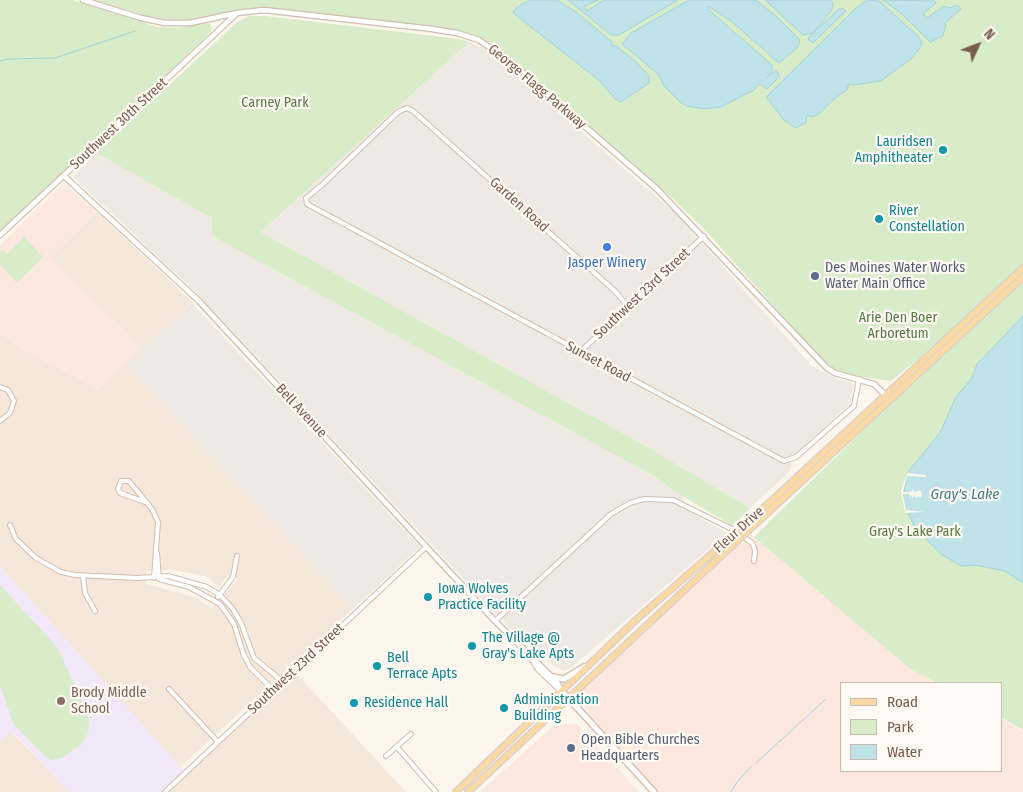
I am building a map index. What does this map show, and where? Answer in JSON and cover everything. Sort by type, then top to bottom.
[{"type":"main road","name":"Fleur Drive","points":[[468,792],[737,541],[885,395],[1023,268]]},
{"type":"main road","name":"Fleur Drive","points":[[456,792],[560,690],[637,619],[771,506],[891,401],[1023,277]]},
{"type":"main road","points":[[553,677],[568,678],[590,663]]},
{"type":"main road","name":"Bell Avenue","points":[[560,690],[654,792]]},
{"type":"street","name":"George Flagg Parkway","points":[[83,0],[141,18],[165,23],[190,23],[238,13],[264,10],[432,29],[479,40],[508,60],[657,189],[704,236],[821,362],[835,373],[874,384],[891,401]]},
{"type":"street","name":"Southwest 30th Street","points":[[0,235],[238,13]]},
{"type":"street","name":"Garden Road","points":[[310,205],[306,201],[307,195],[322,185],[398,112],[407,108],[413,111],[616,292],[628,307]]},
{"type":"street","name":"Bell Avenue","points":[[64,176],[199,301],[495,621],[553,677],[560,690]]},
{"type":"street","name":"Sunset Road","points":[[310,205],[784,461],[796,457],[854,406],[860,379]]},
{"type":"street","name":"Southwest 23rd Street","points":[[580,352],[704,236]]},
{"type":"street","points":[[0,387],[8,390],[14,401],[10,414],[0,421]]},
{"type":"street","points":[[145,502],[120,493],[118,489],[121,481],[130,481],[145,502],[158,522],[157,553],[154,557],[157,578]]},
{"type":"street","points":[[495,621],[611,514],[630,503],[644,499],[673,500],[738,532],[752,543],[755,550],[754,561]]},
{"type":"street","points":[[10,525],[16,539],[42,563],[61,572],[83,576],[157,578],[168,576],[207,587],[220,595],[237,616],[254,658],[281,683]]},
{"type":"street","name":"Southwest 23rd Street","points":[[165,792],[426,547]]},
{"type":"street","points":[[216,601],[234,577],[237,556]]},
{"type":"street","points":[[83,576],[85,593],[95,611]]},
{"type":"street","points":[[157,578],[189,586],[216,601],[230,617],[250,667],[273,690]]},
{"type":"street","points":[[241,645],[248,642]]},
{"type":"street","name":"Bell Avenue","points":[[530,656],[538,669],[560,690]]},
{"type":"street","points":[[169,689],[218,742]]},
{"type":"street","points":[[386,756],[410,734]]},
{"type":"street","points":[[397,747],[436,792]]},
{"type":"shaded area","points":[[469,42],[481,47],[498,59],[675,213],[811,365],[833,377],[850,382],[853,387],[850,404],[792,456],[790,471],[750,508],[644,445],[261,232]]},
{"type":"shaded area","points":[[96,153],[212,218],[212,236],[654,476],[682,496],[690,512],[727,533],[573,666],[564,671],[555,667],[517,636],[197,293],[73,177]]},
{"type":"shaded area","points":[[63,184],[97,212],[49,258],[142,349],[99,389],[21,348],[0,333],[0,245]]},
{"type":"shaded area","points":[[97,212],[192,302],[142,349],[49,258]]},
{"type":"shaded area","points":[[192,303],[420,547],[353,609],[125,364]]},
{"type":"shaded area","points":[[0,333],[21,348],[98,389],[125,364],[353,609],[180,767],[0,566]],"holes":[[[174,570],[208,577],[219,588],[228,575],[239,578],[212,608],[197,598],[147,584],[147,572]]]},
{"type":"shaded area","points":[[751,534],[909,668],[934,682],[840,682],[840,772],[1003,772],[1003,720],[1023,731],[1023,792],[655,792],[580,702],[578,693],[737,541],[742,543]]},
{"type":"shaded area","name":"Brody Middle School","points":[[0,566],[186,773],[165,792],[69,792],[12,731],[0,742]]},
{"type":"shaded area","points":[[294,671],[406,792],[165,792]]},
{"type":"shaded area","points":[[557,723],[577,724],[639,792],[480,792]]},
{"type":"shaded area","points":[[11,731],[69,792],[0,792],[0,742]]},
{"type":"green space","points":[[0,0],[72,0],[158,27],[176,28],[209,23],[212,27],[211,32],[0,234]]},
{"type":"green space","name":"Arie Den Boer Arboretum","points":[[96,0],[1023,0],[1023,264],[926,353],[891,381],[836,372],[826,364],[706,231],[670,196],[486,40],[461,31],[439,27],[278,9],[244,9],[188,21],[153,18]]},
{"type":"green space","name":"Carney Park","points":[[248,16],[266,16],[459,39],[469,42],[261,232],[644,445],[750,508],[733,526],[682,496],[654,476],[212,236],[212,218],[96,153],[236,23]]},
{"type":"green space","points":[[24,237],[43,257],[17,283],[0,265],[0,253],[3,250],[7,254]]},
{"type":"green space","name":"Gray's Lake Park","points":[[1023,282],[1023,730],[1003,719],[1003,682],[935,682],[909,668],[754,537],[886,408]]},
{"type":"green space","points":[[0,585],[57,647],[88,714],[89,727],[87,736],[81,745],[62,758],[52,760],[45,757],[13,723],[0,685]]},
{"type":"water","points":[[530,0],[557,0],[576,12],[612,42],[612,46],[616,46],[635,61],[649,76],[649,83],[621,102],[615,99],[600,81],[513,13],[517,7]]},
{"type":"water","points":[[568,0],[599,0],[584,6],[587,11],[604,0],[678,0],[619,35],[611,35]]},
{"type":"water","points":[[689,0],[756,0],[777,17],[800,42],[797,48],[779,63],[731,21],[708,6],[709,10],[772,65],[772,71],[767,78],[776,70],[780,76],[767,89],[759,84],[754,90],[721,107],[704,109],[687,106],[680,102],[663,85],[659,75],[622,44],[631,33]]},
{"type":"water","points":[[765,0],[830,0],[833,2],[832,10],[813,33],[840,8],[846,11],[813,43],[808,39],[812,33],[803,35]]},
{"type":"water","points":[[867,0],[879,1],[919,37],[922,43],[919,49],[912,58],[881,81],[848,84],[848,89],[834,99],[820,113],[813,117],[807,115],[806,123],[795,128],[783,119],[767,96],[855,9]]},
{"type":"water","points":[[883,0],[935,1],[936,3],[923,14],[927,18],[944,6],[949,8],[958,5],[961,9],[946,22],[943,36],[930,42],[902,14]]},
{"type":"water","name":"Gray's Lake","points":[[1023,316],[1023,583],[1005,571],[975,565],[961,566],[941,554],[916,529],[905,507],[903,498],[907,473],[940,433],[956,397],[972,378],[977,364]]},
{"type":"pier","points":[[907,473],[926,475],[926,477],[907,476],[903,492],[910,492],[910,488],[911,492],[913,489],[914,492],[921,490],[922,496],[916,498],[914,495],[913,498],[911,495],[910,498],[909,494],[903,494],[906,510],[925,512],[905,513],[901,491]]},
{"type":"waterway","points":[[0,61],[8,59],[55,58],[135,31]]},
{"type":"waterway","points":[[756,763],[826,699]]},
{"type":"waterway","points":[[731,792],[737,782],[751,767]]},
{"type":"place","name":"Lauridsen Amphitheater","points":[[943,150]]},
{"type":"place","name":"River Constellation","points":[[879,219]]},
{"type":"place","name":"Jasper Winery","points":[[607,247]]},
{"type":"place","name":"Des Moines Water Works Water Main Office","points":[[815,276]]},
{"type":"place","name":"Iowa Wolves Practice Facility","points":[[428,597]]},
{"type":"place","name":"The Village @ Gray's Lake Apts","points":[[472,646]]},
{"type":"place","name":"Bell Terrace Apts","points":[[377,666]]},
{"type":"place","name":"Brody Middle School","points":[[61,701]]},
{"type":"place","name":"Residence Hall","points":[[354,703]]},
{"type":"place","name":"Administration Building","points":[[504,708]]},
{"type":"place","name":"Open Bible Churches Headquarters","points":[[571,748]]}]
